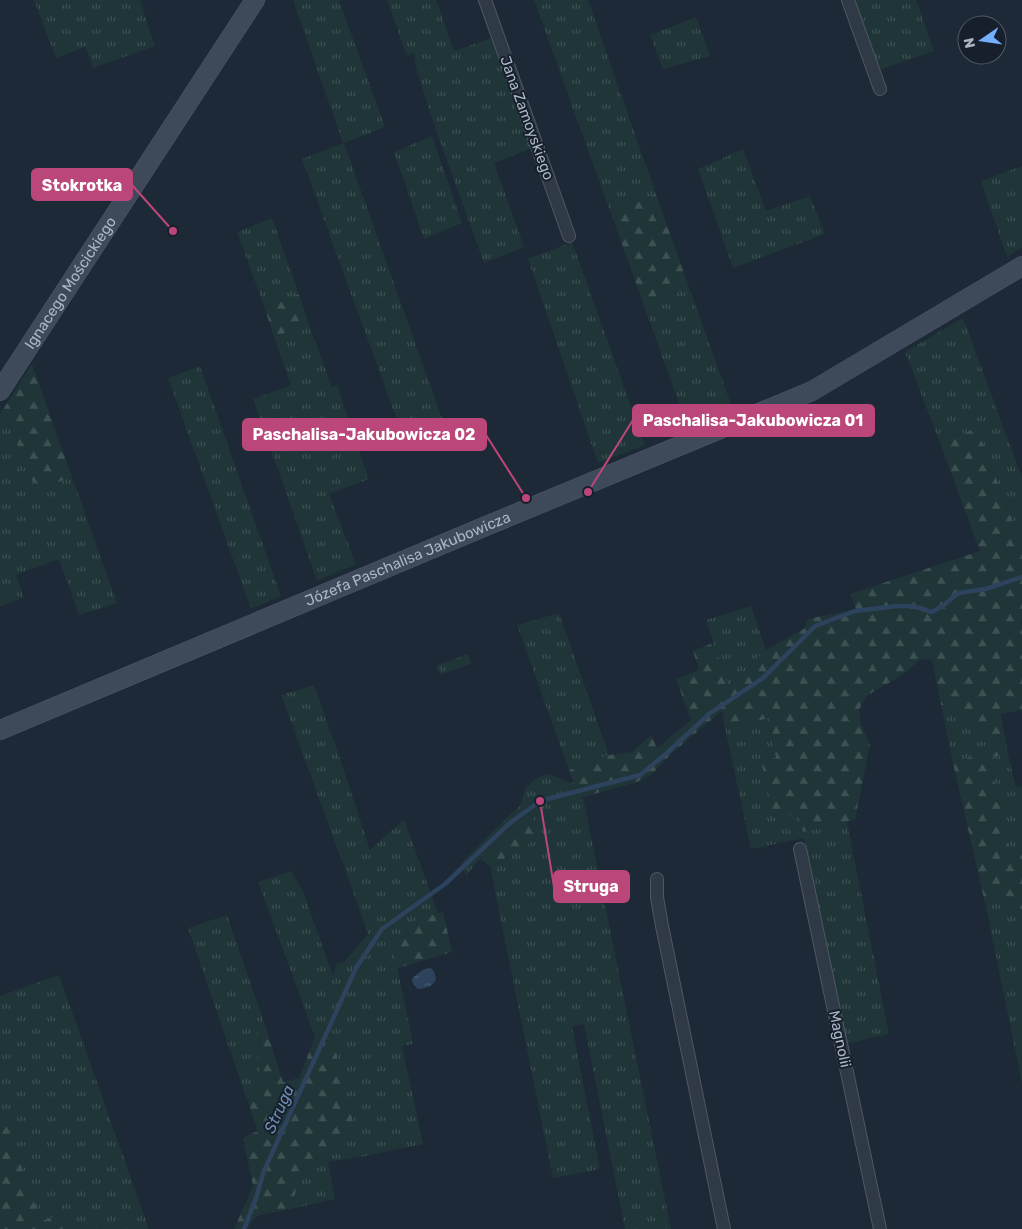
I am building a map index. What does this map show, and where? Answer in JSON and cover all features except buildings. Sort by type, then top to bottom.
[{"type":"street","name":"Ignacego Mościckiego","points":[[0,391],[255,0]]},
{"type":"street","name":"Jana Zamoyskiego","points":[[485,0],[569,236]]},
{"type":"street","points":[[848,0],[880,89]]},
{"type":"street","name":"Józefa Paschalisa Jakubowicza","points":[[0,730],[812,391],[1022,266]]},
{"type":"street","name":"Magnolii","points":[[800,849],[880,1229]]},
{"type":"street","points":[[658,878],[657,897],[662,926],[724,1229]]},
{"type":"green space","points":[[34,0],[140,0],[155,46],[93,68],[85,47],[56,58]]},
{"type":"green space","points":[[293,0],[339,0],[385,127],[344,143],[444,424],[404,439],[302,159],[343,143]]},
{"type":"green space","points":[[387,0],[436,0],[454,51],[492,38],[532,148],[494,163],[524,247],[484,263],[437,133],[416,68],[414,53],[407,56]]},
{"type":"green space","points":[[534,0],[588,0],[656,194],[610,211]]},
{"type":"green space","points":[[854,0],[916,0],[934,51],[879,70]]},
{"type":"green space","points":[[696,17],[710,56],[663,69],[650,35]]},
{"type":"green space","points":[[432,136],[462,223],[424,239],[394,152]]},
{"type":"green space","points":[[743,149],[766,211],[810,196],[825,234],[733,268],[698,169]]},
{"type":"green space","points":[[1022,166],[1022,247],[1007,257],[981,181]]},
{"type":"green space","points":[[656,194],[689,287],[643,303],[610,211]]},
{"type":"green space","points":[[272,218],[299,294],[264,306],[237,232]]},
{"type":"green space","points":[[572,242],[645,445],[598,463],[528,259]]},
{"type":"green space","points":[[689,287],[732,407],[687,426],[643,303]]},
{"type":"green space","points":[[299,294],[309,324],[274,337],[264,306]]},
{"type":"green space","points":[[963,318],[1022,477],[1022,546],[977,428],[940,443],[905,352]]},
{"type":"green space","points":[[309,324],[332,387],[337,385],[369,479],[329,494],[356,564],[317,581],[253,399],[291,385],[274,337]]},
{"type":"green space","points":[[32,364],[72,477],[50,485],[38,485],[29,478],[4,408]]},
{"type":"green space","points":[[200,366],[281,596],[251,609],[168,378]]},
{"type":"green space","points":[[4,408],[29,478],[38,485],[50,485],[72,477],[117,603],[79,615],[59,559],[16,575],[24,598],[0,606],[0,414]]},
{"type":"green space","points":[[977,428],[1022,546],[1022,710],[1001,714],[1008,754],[989,758],[983,723],[969,725],[952,705],[941,705],[932,660],[921,659],[901,676],[866,696],[859,710],[861,725],[870,744],[855,820],[803,832],[799,816],[773,814],[761,760],[776,758],[769,718],[725,728],[722,711],[672,753],[652,774],[637,782],[583,797],[581,787],[575,785],[569,770],[609,755],[632,752],[651,735],[657,748],[691,720],[676,679],[699,670],[693,651],[713,643],[729,687],[766,650],[805,628],[807,619],[856,609],[850,594],[980,551],[940,443]]},
{"type":"green space","points":[[751,606],[766,650],[728,688],[706,620]]},
{"type":"green space","points":[[559,613],[609,755],[569,770],[517,625]]},
{"type":"green space","points":[[468,654],[471,664],[440,675],[437,665]]},
{"type":"green space","points":[[314,685],[370,850],[404,819],[438,913],[418,919],[414,932],[403,937],[391,936],[413,1044],[402,1046],[423,1144],[328,1162],[335,1199],[286,1210],[294,1197],[304,1162],[336,1151],[332,1039],[326,1054],[315,1037],[258,882],[291,871],[303,891],[333,976],[337,963],[344,962],[368,934],[281,695]]},
{"type":"green space","points":[[941,705],[952,705],[960,716],[983,723],[989,758],[1008,754],[1016,787],[1022,786],[1022,851],[1010,854],[991,766],[971,757],[953,763]]},
{"type":"green space","points":[[769,718],[776,758],[761,761],[799,816],[803,832],[847,822],[889,1034],[846,1044],[804,838],[751,849],[725,728]]},
{"type":"green space","points":[[971,757],[991,766],[1010,853],[1022,851],[1022,918],[1017,896],[985,903],[953,763]]},
{"type":"green space","points":[[549,774],[570,783],[573,782],[581,787],[671,1229],[625,1229],[584,1024],[572,1026],[600,1169],[553,1178],[490,866],[512,856],[532,811],[486,851],[466,876],[461,863],[521,805],[525,788],[537,778]]},
{"type":"green space","points":[[532,811],[537,838],[517,853],[490,866],[480,859],[486,851]]},
{"type":"green space","points":[[1017,896],[1022,918],[1022,1083],[985,903]]},
{"type":"green space","points":[[443,912],[452,952],[398,968],[391,936],[403,937],[414,932],[418,919]]},
{"type":"green space","points":[[227,915],[266,1028],[252,1036],[263,1079],[246,1097],[188,928]]},
{"type":"green space","points":[[59,975],[149,1229],[70,1229],[68,1222],[41,1221],[0,1107],[0,996]]},
{"type":"green space","points":[[266,1028],[283,1082],[299,1078],[315,1037],[326,1053],[332,1038],[353,1123],[347,1138],[336,1151],[304,1162],[294,1197],[286,1210],[260,1215],[253,1219],[247,1229],[234,1229],[253,1186],[243,1139],[258,1131],[246,1097],[263,1079],[251,1036]]},
{"type":"green space","points":[[0,1107],[41,1221],[58,1216],[68,1222],[70,1229],[0,1229]]},
{"type":"water","points":[[430,968],[434,971],[436,979],[429,987],[418,989],[413,984],[412,979],[420,972]]},
{"type":"waterway","name":"Struga","points":[[244,1229],[264,1171],[356,968],[382,929],[445,884],[510,823],[540,801],[640,775],[709,714],[763,678],[815,626],[855,611],[913,606],[932,612],[958,593],[986,589],[1022,577]]},
{"type":"place","name":"Stokrotka","points":[[173,231]]},
{"type":"place","name":"Paschalisa-Jakubowicza 01","points":[[588,492]]},
{"type":"place","name":"Paschalisa-Jakubowicza 02","points":[[526,498]]},
{"type":"place","name":"Struga","points":[[540,801]]}]
